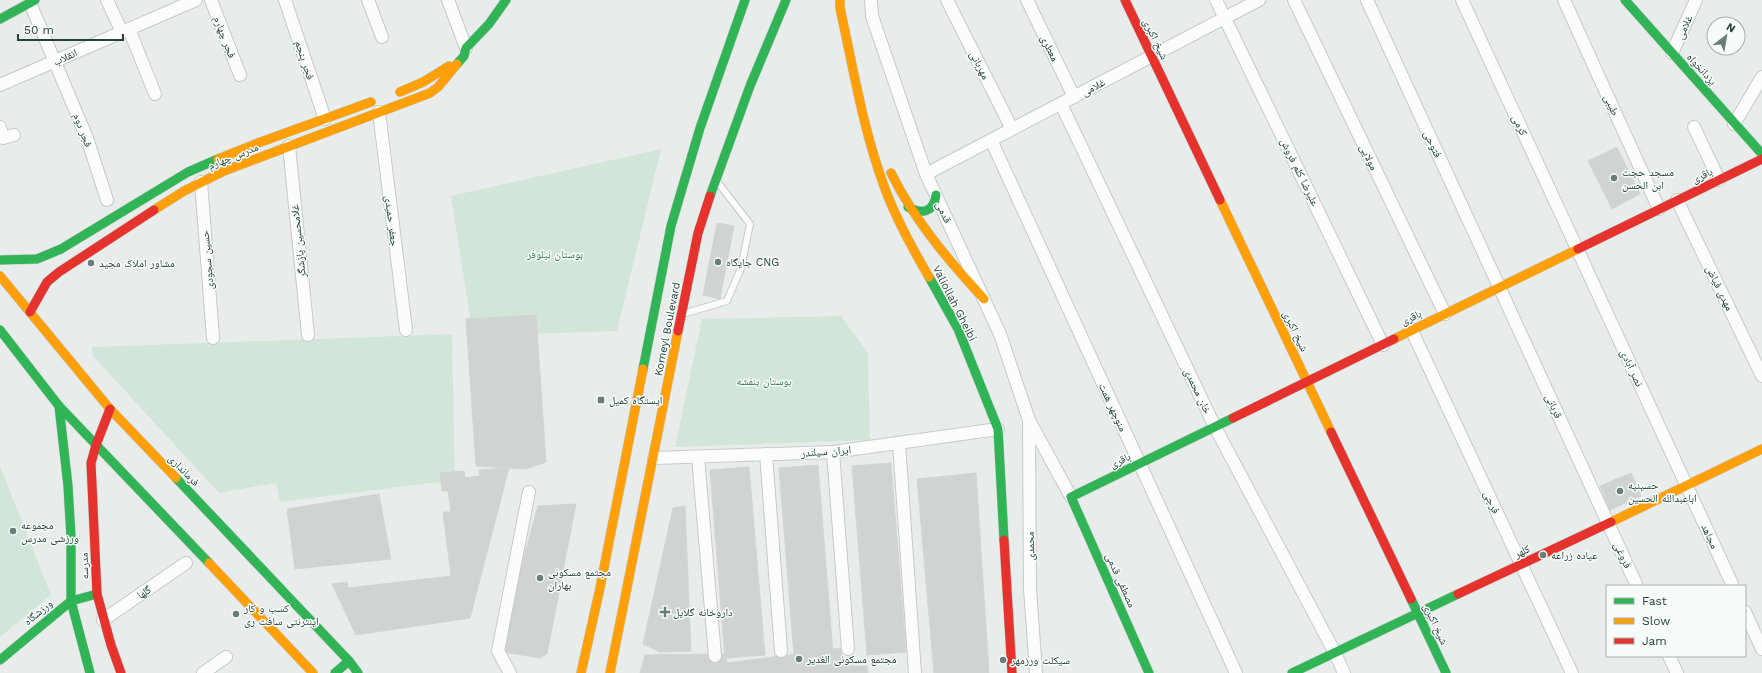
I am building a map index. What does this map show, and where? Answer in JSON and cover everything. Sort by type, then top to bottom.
[{"type":"street","points":[[107,0],[125,30],[155,94]]},
{"type":"street","name":"انقلاب","points":[[0,85],[196,0]]},
{"type":"street","name":"فجر چهارم","points":[[211,0],[240,75]]},
{"type":"street","name":"فجر پنجم","points":[[285,0],[324,119]]},
{"type":"street","points":[[368,0],[382,37]]},
{"type":"street","points":[[448,0],[465,52]]},
{"type":"street","name":"مدرس چهارم","points":[[30,312],[47,282],[59,272],[184,190],[289,146],[430,93],[438,87],[489,24],[506,0]]},
{"type":"street","name":"Komeyl Boulevard","points":[[581,673],[671,226],[700,128],[745,0]]},
{"type":"street","name":"Komeyl Boulevard","points":[[610,673],[698,233],[766,43],[786,0]]},
{"type":"street","name":"Valiollah Gheibi","points":[[840,0],[840,8],[866,124],[884,187],[912,247],[958,329],[998,429],[1012,673]]},
{"type":"street","name":"قدمی","points":[[871,0],[872,16],[926,174],[1000,334],[1029,420]]},
{"type":"street","name":"مهربانی","points":[[947,0],[1012,129]]},
{"type":"street","name":"معطری","points":[[1027,0],[1074,97]]},
{"type":"street","name":"شیخ اکبری","points":[[1124,0],[1446,673]]},
{"type":"street","name":"علیرضا کلم فروش","points":[[1216,0],[1383,345]]},
{"type":"street","name":"غلامی","points":[[926,174],[1259,0]]},
{"type":"street","name":"مولایی","points":[[1294,0],[1445,314]]},
{"type":"street","name":"فتوحی","points":[[1367,0],[1499,288]]},
{"type":"street","name":"کرمی","points":[[1462,0],[1577,249]]},
{"type":"street","name":"طیبی","points":[[1564,0],[1659,209]]},
{"type":"street","name":"یزدانخواه","points":[[1625,0],[1762,154]]},
{"type":"street","name":"غلامی","points":[[1672,54],[1696,0]]},
{"type":"street","points":[[0,19],[32,2]]},
{"type":"street","name":"فجر دوم","points":[[32,2],[87,138],[107,200]]},
{"type":"street","name":"مدرس چهارم","points":[[0,260],[37,259],[47,256],[188,172],[252,146],[423,82],[465,52]]},
{"type":"street","points":[[1734,124],[1762,77]]},
{"type":"street","name":"خان محمدی","points":[[1061,104],[1216,427],[1335,652],[1344,673]]},
{"type":"street","name":"جعفر حمیدی","points":[[378,112],[406,330]]},
{"type":"street","points":[[866,124],[876,141],[908,207],[984,299]]},
{"type":"street","points":[[0,127],[3,138],[14,135]]},
{"type":"street","points":[[1694,127],[1719,180]]},
{"type":"street","name":"منوچهر همت","points":[[991,140],[1236,673]]},
{"type":"street","name":"غلامحسین پازشگر","points":[[289,146],[308,335]]},
{"type":"street","name":"باقری","points":[[1071,497],[1762,159]]},
{"type":"street","name":"حسین سجودی","points":[[201,182],[213,338]]},
{"type":"street","points":[[908,207],[917,212],[927,212],[934,205],[936,195]]},
{"type":"street","name":"مهدی فیاض","points":[[1677,200],[1762,376]]},
{"type":"street","name":"نصر آبادی","points":[[1577,249],[1687,486]]},
{"type":"street","name":"فرمانداری","points":[[0,276],[110,409],[349,661],[358,673]]},
{"type":"street","name":"قربانی","points":[[1499,288],[1608,524]]},
{"type":"street","points":[[0,330],[59,406],[312,673]]},
{"type":"street","name":"فرجی","points":[[1412,330],[1572,673]]},
{"type":"street","name":"مدرسه","points":[[59,406],[68,486],[71,537],[71,601],[90,673]]},
{"type":"street","name":"مدرسه","points":[[110,409],[96,445],[91,463],[97,594],[103,620],[122,673]]},
{"type":"street","points":[[1029,420],[1071,497]]},
{"type":"street","name":"محمدی","points":[[1029,420],[1030,588],[1036,673]]},
{"type":"street","name":"ایران سیلندر","points":[[654,458],[833,452],[998,429]]},
{"type":"street","points":[[899,443],[915,673]]},
{"type":"street","name":"کلهر","points":[[1292,673],[1608,524],[1762,449]]},
{"type":"street","points":[[833,452],[848,649]]},
{"type":"street","points":[[766,454],[780,651]]},
{"type":"street","points":[[698,456],[715,656]]},
{"type":"street","name":"مجاهد","points":[[1687,486],[1733,585]]},
{"type":"street","points":[[510,673],[498,651],[530,492]]},
{"type":"street","name":"مصطفی قدمی","points":[[1071,497],[1149,673]]},
{"type":"street","name":"فروغی","points":[[1608,524],[1637,585]]},
{"type":"street","name":"گلها","points":[[103,620],[186,563]]},
{"type":"street","name":"ورزشگاه","points":[[0,660],[71,601],[97,594]]},
{"type":"street","points":[[1746,614],[1762,649]]},
{"type":"street","points":[[203,673],[226,657]]},
{"type":"street","points":[[1669,657],[1677,673]]},
{"type":"street","points":[[334,673],[349,661]]},
{"type":"lane","points":[[682,314],[727,300],[741,268],[750,224],[716,180]]},
{"type":"green space","name":"بوستان نیلوفر","points":[[661,149],[617,331],[473,336],[451,196]]},
{"type":"green space","name":"بوستان بنفشه","points":[[841,316],[868,353],[870,440],[675,447],[702,319]]},
{"type":"green space","points":[[452,334],[455,480],[280,502],[276,483],[219,493],[93,356],[92,347]]},
{"type":"green space","name":"مجموعه ورزشی مدرس","points":[[0,466],[51,595],[0,637]]},
{"type":"building","name":"مسجد حجت ابن الحسن","points":[[1617,147],[1640,194],[1612,209],[1588,161]]},
{"type":"building","name":"جایگاه CNG","points":[[717,223],[734,226],[720,299],[703,295]]},
{"type":"building","points":[[536,315],[546,462],[526,469],[476,466],[466,319]]},
{"type":"building","points":[[891,463],[906,652],[867,655],[852,466]]},
{"type":"building","points":[[818,465],[833,653],[794,656],[779,468]]},
{"type":"building","points":[[749,467],[765,655],[725,658],[710,470]]},
{"type":"building","points":[[509,468],[470,618],[356,635],[332,584],[347,582],[348,588],[451,576],[443,512],[451,512],[448,491],[442,491],[440,473],[464,471],[465,478],[480,476],[479,470]]},
{"type":"building","points":[[976,473],[989,673],[934,673],[917,479]]},
{"type":"building","name":"حسینیه اباعبدالله الحسین","points":[[1631,473],[1641,496],[1610,510],[1600,486]]},
{"type":"building","points":[[379,494],[391,559],[295,569],[287,509]]},
{"type":"building","name":"مجتمع مسکونی بهاران","points":[[576,504],[547,654],[540,658],[498,651],[538,506]]},
{"type":"building","points":[[685,506],[691,651],[660,652],[643,644],[673,508]]},
{"type":"building","name":"مجتمع مسکونی الغدیر","points":[[841,648],[843,666],[867,666],[868,673],[640,673],[645,655],[725,654],[727,663]]},
{"type":"traffic: fast","points":[[0,19],[35,0]]},
{"type":"traffic: fast","points":[[457,64],[464,56],[466,48],[489,24],[506,0]]},
{"type":"traffic: fast","points":[[643,369],[671,226],[700,128],[745,0]]},
{"type":"traffic: fast","points":[[710,196],[750,86],[786,0]]},
{"type":"traffic: fast","points":[[1625,0],[1762,154]]},
{"type":"traffic: fast","points":[[0,260],[37,259],[61,249],[188,172],[218,159]]},
{"type":"traffic: fast","points":[[908,207],[918,211],[926,210],[933,205],[936,195]]},
{"type":"traffic: fast","points":[[929,277],[958,329],[998,429],[1004,540]]},
{"type":"traffic: fast","points":[[0,330],[59,406],[209,563]]},
{"type":"traffic: fast","points":[[59,406],[68,486],[71,537],[71,601],[90,673]]},
{"type":"traffic: fast","points":[[1149,673],[1071,497],[1233,418]]},
{"type":"traffic: fast","points":[[176,478],[349,661],[358,673]]},
{"type":"traffic: fast","points":[[0,660],[71,601],[97,594]]},
{"type":"traffic: fast","points":[[1292,673],[1458,594]]},
{"type":"traffic: fast","points":[[1411,599],[1446,673]]},
{"type":"traffic: fast","points":[[335,673],[349,661]]},
{"type":"traffic: slow","points":[[840,0],[840,8],[859,98],[877,164],[888,198],[910,244],[929,277]]},
{"type":"traffic: slow","points":[[154,210],[184,191],[224,171],[430,93],[438,87],[457,64]]},
{"type":"traffic: slow","points":[[400,92],[423,82],[449,66]]},
{"type":"traffic: slow","points":[[218,159],[371,102]]},
{"type":"traffic: slow","points":[[891,173],[900,191],[921,224],[958,270],[984,299]]},
{"type":"traffic: slow","points":[[1220,200],[1331,432]]},
{"type":"traffic: slow","points":[[1394,339],[1578,249]]},
{"type":"traffic: slow","points":[[0,276],[110,409],[176,478]]},
{"type":"traffic: slow","points":[[610,673],[678,331]]},
{"type":"traffic: slow","points":[[581,673],[600,588],[643,369]]},
{"type":"traffic: slow","points":[[1611,522],[1762,449]]},
{"type":"traffic: slow","points":[[209,563],[313,673]]},
{"type":"traffic: jam","points":[[1125,0],[1220,200]]},
{"type":"traffic: jam","points":[[1578,249],[1762,159]]},
{"type":"traffic: jam","points":[[678,331],[698,233],[710,196]]},
{"type":"traffic: jam","points":[[30,312],[47,282],[59,272],[154,210]]},
{"type":"traffic: jam","points":[[1233,418],[1394,339]]},
{"type":"traffic: jam","points":[[110,409],[96,445],[91,463],[97,594],[111,645],[121,673]]},
{"type":"traffic: jam","points":[[1331,432],[1411,599]]},
{"type":"traffic: jam","points":[[1458,594],[1611,522]]},
{"type":"traffic: jam","points":[[1004,540],[1012,673]]},
{"type":"place","name":"مسجد حجت ابن الحسن","points":[[1614,178]]},
{"type":"place","name":"جایگاه CNG","points":[[718,262]]},
{"type":"place","name":"مشاور املاک مجید","points":[[91,263]]},
{"type":"place","name":"ایستگاه کمیل","points":[[601,400]]},
{"type":"place","name":"حسینیه اباعبدالله الحسین","points":[[1620,491]]},
{"type":"place","name":"مجموعه ورزشی مدرس","points":[[13,531]]},
{"type":"place","name":"عیاده زراعه","points":[[1543,555]]},
{"type":"place","name":"مجتمع مسکونی بهاران","points":[[540,578]]},
{"type":"place","name":"داروخانه گلایل","points":[[665,612]]},
{"type":"place","name":"کسب و کار اینترنتی سافت ری","points":[[236,614]]},
{"type":"place","name":"مجتمع مسکونی الغدیر","points":[[799,659]]},
{"type":"place","name":"سیکلت ورزمهر","points":[[1003,660]]}]
